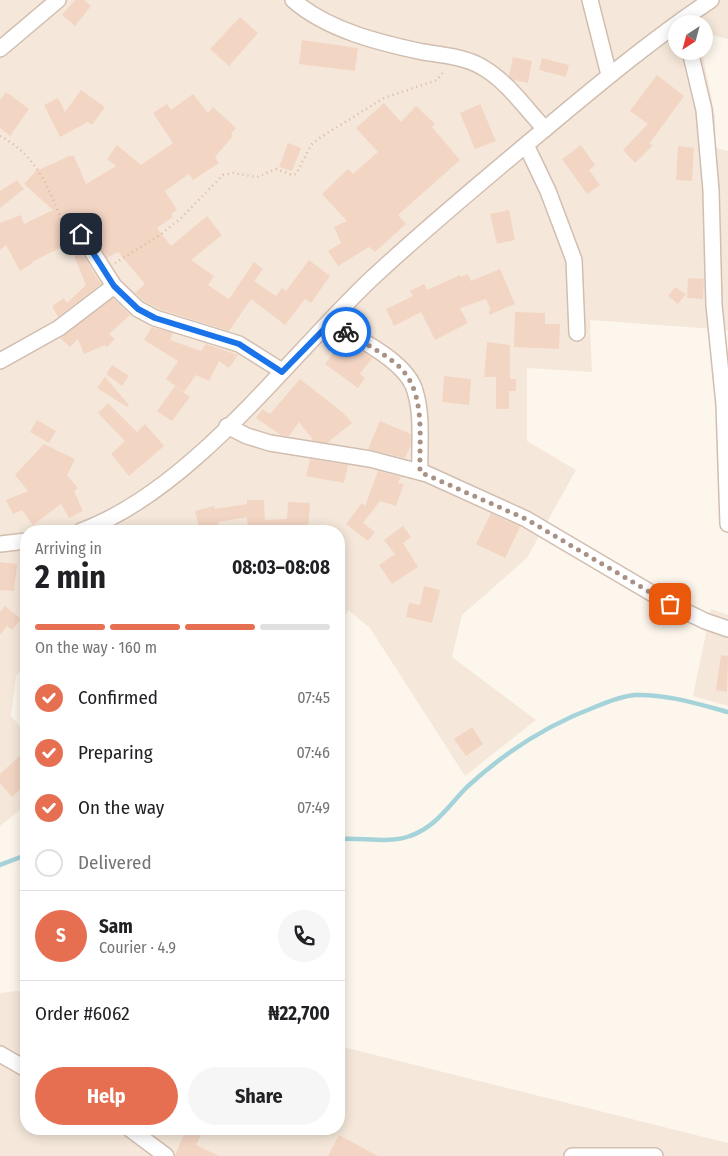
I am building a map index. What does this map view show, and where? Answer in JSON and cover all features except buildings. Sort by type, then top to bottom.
[{"type":"street","points":[[0,49],[58,0]]},
{"type":"street","points":[[293,0],[330,24],[389,45],[450,57],[481,66],[496,77],[545,129]]},
{"type":"street","points":[[590,0],[609,75]]},
{"type":"street","points":[[692,15],[711,0]]},
{"type":"street","points":[[99,525],[141,500],[184,467],[282,372],[366,284],[420,234],[609,75],[668,33]]},
{"type":"street","points":[[692,60],[704,110],[711,190],[714,305],[724,404],[728,524]]},
{"type":"street","points":[[526,145],[548,191],[574,260],[577,333]]},
{"type":"street","points":[[81,234],[114,286],[146,314],[239,344],[282,372]]},
{"type":"street","points":[[0,361],[59,328],[114,286]]},
{"type":"street","points":[[331,322],[396,363],[415,390],[419,414],[420,472]]},
{"type":"street","points":[[227,426],[247,436],[270,443],[370,459],[420,472],[526,519],[670,604],[728,629]]},
{"type":"street","points":[[0,544],[20,542]]},
{"type":"street","points":[[0,1054],[20,1066]]},
{"type":"street","points":[[138,1135],[166,1156]]},
{"type":"street","points":[[572,1156],[655,1156]]},
{"type":"path","points":[[103,270],[160,235],[181,218],[223,176],[233,173],[257,177],[276,169],[292,175],[296,174],[311,145],[321,137],[384,98],[436,80],[443,74],[450,57]]},
{"type":"path","points":[[0,136],[21,151],[40,172],[62,222],[81,234]]},
{"type":"shaded area","points":[[0,0],[728,0],[728,39],[713,35],[713,15],[668,15],[668,60],[704,60],[715,116],[716,148],[728,151],[728,330],[590,320],[592,372],[527,368],[527,441],[576,470],[527,558],[462,615],[452,657],[536,720],[465,776],[370,628],[348,610],[345,615],[345,525],[20,525],[20,671],[16,676],[11,716],[20,726],[20,810],[0,826]]},
{"type":"shaded area","points":[[711,609],[728,615],[728,706],[693,696]]},
{"type":"shaded area","points":[[20,991],[20,1135],[345,1135],[345,1047],[728,1143],[728,1156],[0,1156],[0,993]]},
{"type":"waterway","points":[[345,839],[393,840],[419,832],[442,815],[481,774],[512,751],[560,722],[615,700],[635,695],[659,696],[728,712]]},
{"type":"waterway","points":[[0,865],[20,857]]},
{"type":"way so far","points":[[346,332],[396,363],[415,390],[419,414],[420,472],[526,519],[589,558],[670,604]]},
{"type":"route","points":[[81,234],[114,286],[138,309],[155,318],[223,337],[239,344],[264,358],[282,372],[331,322],[346,332]]}]
